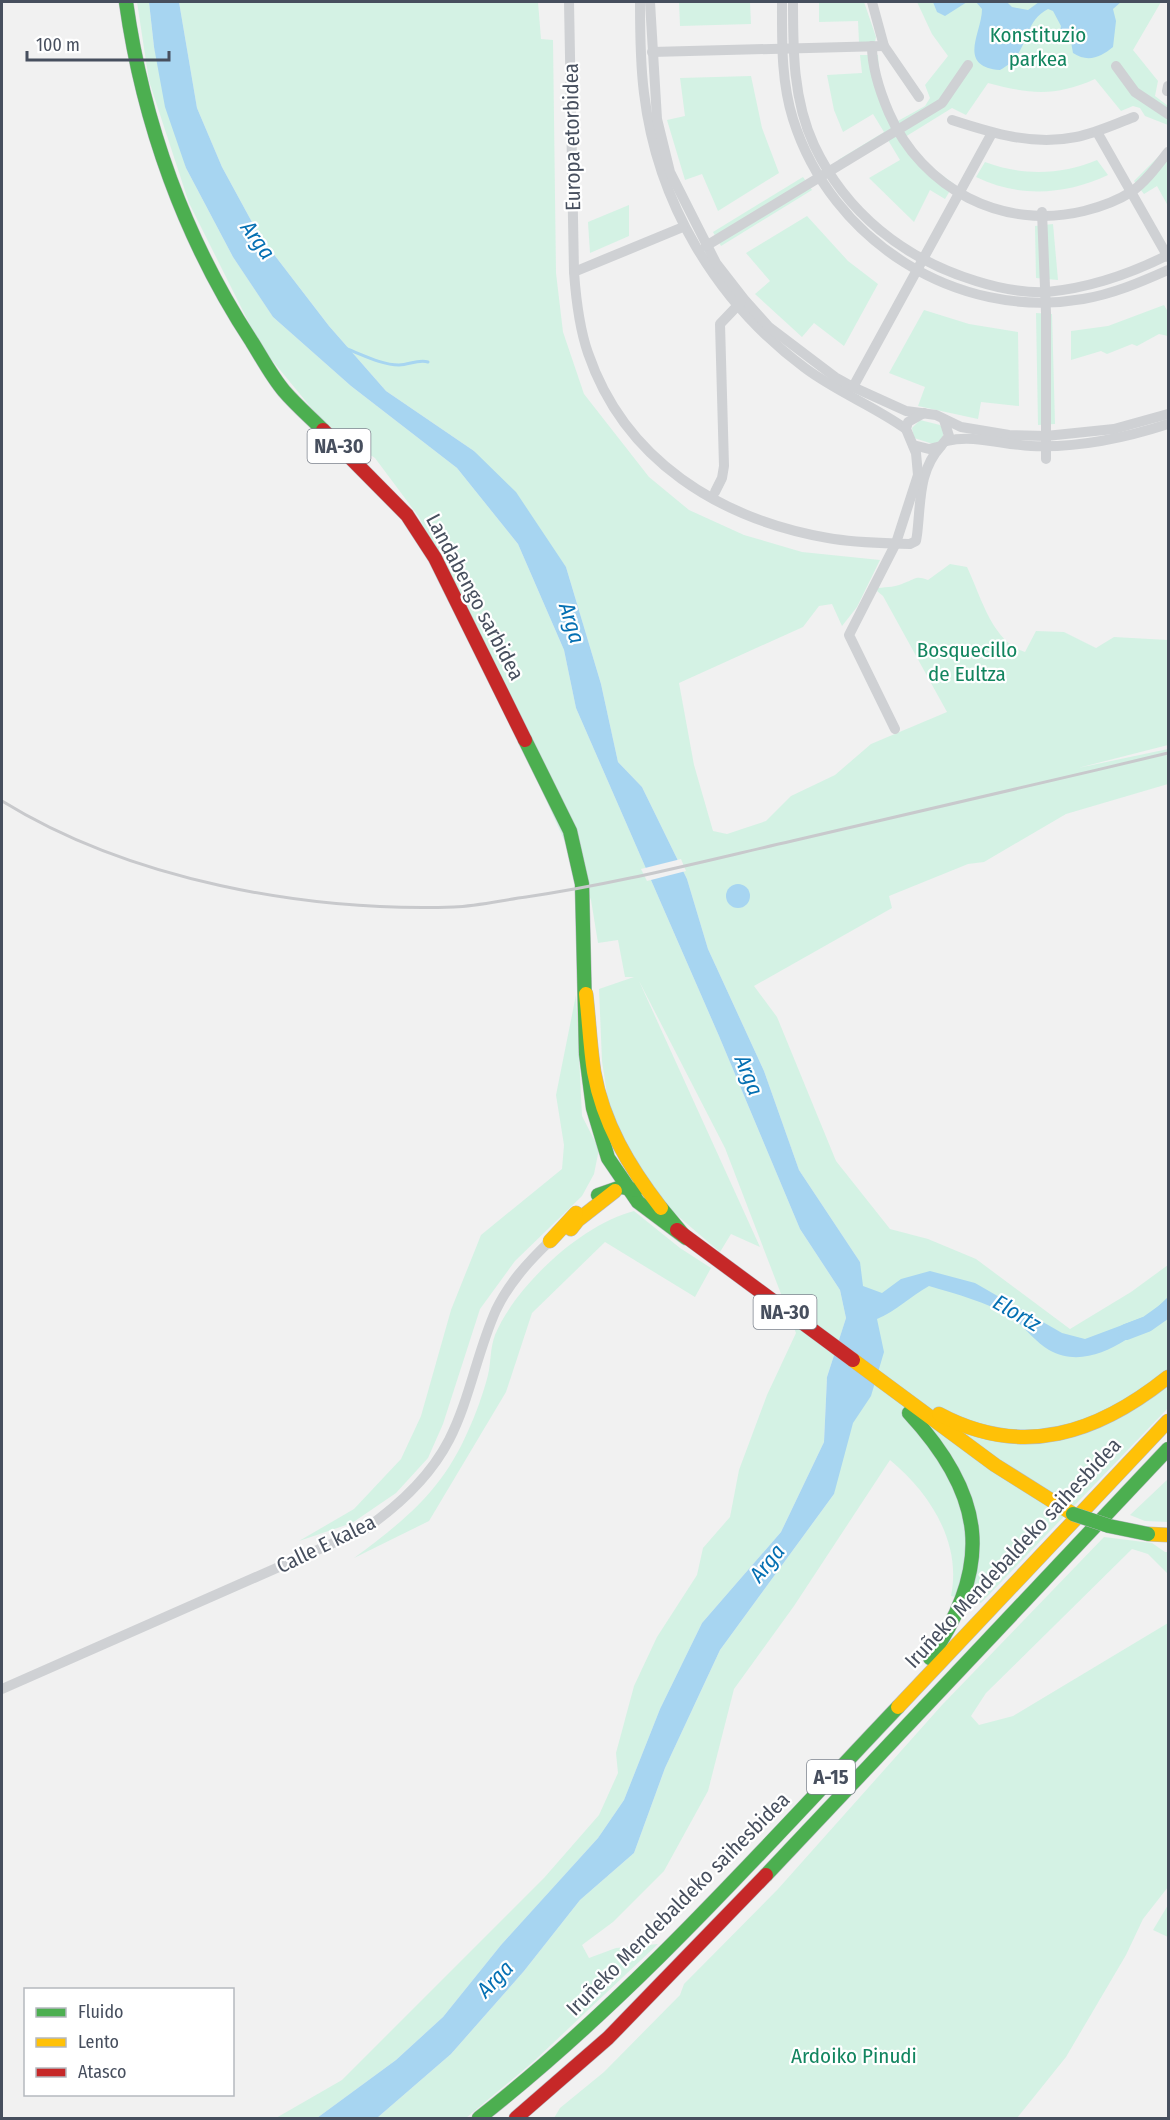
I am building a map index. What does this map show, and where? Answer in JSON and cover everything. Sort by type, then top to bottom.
[{"type":"highway","name":"Landabengo sarbidea","points":[[126,2],[134,60],[168,174],[201,256],[229,308],[284,390],[406,515],[435,558],[570,831],[583,898],[586,994]]},
{"type":"highway","points":[[586,994],[594,1066],[605,1113],[628,1165],[686,1238]]},
{"type":"highway","points":[[586,994],[584,1035],[588,1092],[593,1114],[608,1155],[622,1184],[642,1207],[662,1225],[686,1238]]},
{"type":"highway","points":[[605,1113],[604,1125],[619,1158],[622,1184]]},
{"type":"highway","points":[[598,1195],[607,1174],[608,1155]]},
{"type":"highway","points":[[572,1229],[578,1220],[622,1184]]},
{"type":"highway","points":[[550,1241],[565,1222],[598,1195],[622,1184],[642,1193],[686,1238]]},
{"type":"highway","points":[[550,1241],[615,1203],[642,1207]]},
{"type":"highway","name":"NA-30","points":[[686,1238],[923,1413]]},
{"type":"highway","points":[[923,1413],[990,1433],[1017,1438],[1056,1436],[1078,1432],[1116,1416],[1168,1377]]},
{"type":"highway","points":[[923,1413],[1036,1493],[1073,1514],[1109,1526],[1148,1534],[1168,1535]]},
{"type":"highway","points":[[820,1790],[939,1646],[956,1621],[969,1581],[974,1559],[969,1504],[952,1465],[923,1413]]},
{"type":"highway","name":"Iruñeko Mendebaldeko saihesbidea","points":[[479,2118],[540,2070],[661,1957],[1168,1421]]},
{"type":"highway","name":"Iruñeko Mendebaldeko saihesbidea","points":[[516,2118],[608,2038],[728,1916],[1168,1449]]},
{"type":"highway","points":[[1119,1500],[1142,1488],[1168,1465]]},
{"type":"street","name":"Europa etorbidea","points":[[569,2],[574,272],[578,314],[588,353],[604,392],[628,428],[654,457],[711,499],[747,516],[783,529],[830,538],[896,543]]},
{"type":"street","points":[[640,2],[644,94],[661,171],[685,231],[740,302],[804,367],[906,429],[913,445],[918,475],[896,543],[849,635],[895,729]]},
{"type":"street","points":[[650,2],[656,111],[662,147],[670,172],[706,246],[740,302],[769,327],[835,377],[853,387],[906,411],[924,413],[975,430],[1046,441],[1114,429],[1168,414]]},
{"type":"street","points":[[782,2],[788,49],[803,116],[825,176],[862,232],[916,272],[987,296],[1046,297],[1103,294],[1132,286],[1168,270]]},
{"type":"street","points":[[788,49],[793,2]]},
{"type":"street","points":[[872,2],[884,46],[919,97]]},
{"type":"street","points":[[872,46],[874,70],[897,131],[922,162],[959,195],[994,210],[1018,215],[1072,214],[1102,206],[1130,193],[1168,152]]},
{"type":"street","points":[[652,52],[884,46]]},
{"type":"street","points":[[706,246],[825,176],[945,100],[968,65]]},
{"type":"street","points":[[1116,66],[1136,92],[1168,114]]},
{"type":"street","points":[[952,120],[992,133],[1048,140],[1097,132],[1134,117]]},
{"type":"street","points":[[825,176],[886,237],[922,261],[991,286],[1046,297],[1130,273],[1168,256],[1097,132]]},
{"type":"street","points":[[853,387],[992,133]]},
{"type":"street","points":[[678,215],[681,210],[688,208]]},
{"type":"street","points":[[1042,214],[1046,297],[1046,459]]},
{"type":"street","points":[[574,272],[685,231],[696,236],[699,231]]},
{"type":"street","points":[[715,492],[722,478],[724,466],[720,324],[740,302]]},
{"type":"street","points":[[906,429],[908,422],[924,413]]},
{"type":"street","points":[[896,543],[915,542],[923,475],[931,458],[944,444],[948,426],[944,420]]},
{"type":"street","points":[[913,445],[929,449],[965,439],[1046,441],[1121,437],[1168,424]]},
{"type":"street","name":"Calle E kalea","points":[[2,1689],[365,1529],[394,1508],[429,1470],[449,1441],[464,1405],[496,1309],[525,1265],[550,1241]]},
{"type":"green space","points":[[137,2],[149,2],[154,47],[186,168],[233,257],[273,317],[351,386],[457,468],[518,544],[564,650],[576,708],[719,1036],[800,1229],[840,1290],[846,1318],[827,1377],[824,1442],[781,1532],[702,1623],[660,1709],[624,1800],[598,1838],[501,1945],[443,2017],[396,2060],[317,2118],[276,2118],[342,2080],[544,1878],[599,1815],[618,1773],[616,1753],[634,1686],[657,1637],[697,1575],[703,1548],[730,1517],[739,1470],[767,1395],[796,1333],[725,1148],[639,981],[760,1247],[731,1234],[720,1252],[672,1211],[624,1154],[609,1108],[602,1061],[599,989],[634,977],[625,977],[618,940],[598,943],[591,900],[419,517],[375,458],[328,428],[261,347],[189,203],[149,81]]},
{"type":"green space","name":"Bosquecillo de Eultza","points":[[179,2],[538,2],[541,39],[553,40],[556,273],[563,332],[584,394],[649,477],[689,510],[744,535],[802,552],[880,560],[857,607],[842,626],[832,604],[819,606],[803,627],[679,683],[694,765],[713,831],[727,834],[766,821],[791,796],[835,775],[871,744],[947,712],[883,596],[877,591],[878,588],[898,585],[918,578],[928,580],[950,564],[967,567],[996,628],[1004,639],[1025,652],[1036,631],[1064,632],[1096,648],[1114,637],[1168,640],[1168,745],[1078,768],[1168,749],[1168,784],[1066,814],[984,862],[968,864],[889,896],[892,908],[754,986],[777,1017],[836,1161],[890,1229],[928,1239],[976,1259],[1070,1329],[1131,1292],[1168,1265],[1168,1408],[981,1603],[951,1596],[952,1557],[940,1520],[918,1488],[890,1460],[794,1606],[734,1689],[708,1791],[664,1871],[613,1922],[582,1945],[589,1958],[616,1948],[658,1944],[533,2062],[466,2118],[377,2118],[451,2054],[524,1971],[580,1900],[634,1853],[665,1768],[720,1650],[834,1494],[860,1262],[799,1170],[764,1071],[708,949],[687,879],[642,787],[618,762],[601,684],[566,567],[474,451],[386,391],[329,326],[259,235],[222,167],[197,108]]},
{"type":"green space","points":[[679,2],[750,2],[751,24],[680,26]]},
{"type":"green space","points":[[819,2],[864,2],[876,37],[875,42],[859,42],[858,21],[819,22]]},
{"type":"green space","name":"Konstituzio parkea","points":[[917,2],[1161,2],[1133,50],[1158,81],[1155,96],[1168,106],[1168,125],[1145,116],[1140,108],[1133,106],[1121,111],[1095,79],[1067,89],[1042,92],[1016,90],[988,83],[966,115],[952,108],[905,137],[926,163],[954,184],[945,199],[930,190],[914,222],[869,178],[900,160],[888,140],[843,168],[838,160],[884,132],[873,114],[843,132],[834,110],[827,75],[862,73],[860,55],[878,55],[880,83],[896,122],[925,106],[930,98],[925,85],[948,56],[932,34]]},
{"type":"green space","points":[[751,76],[762,128],[779,173],[718,211],[702,174],[685,180],[667,120],[685,116],[680,78]]},
{"type":"green space","points":[[1168,147],[1168,206],[1157,186],[1144,194],[1134,181]]},
{"type":"green space","points":[[1097,160],[1108,175],[1076,187],[1059,190],[1025,191],[992,184],[976,177],[985,162],[1013,170],[1041,172],[1070,169]]},
{"type":"green space","points":[[803,177],[812,190],[721,246],[713,232]]},
{"type":"green space","points":[[629,205],[629,236],[590,253],[588,222]]},
{"type":"green space","points":[[807,216],[848,261],[878,284],[844,346],[814,323],[802,337],[755,294],[770,281],[746,253]]},
{"type":"green space","points":[[1053,224],[1058,280],[1036,278],[1035,226]]},
{"type":"green space","points":[[1164,305],[1168,312],[1168,336],[1159,334],[1137,346],[1132,344],[1107,354],[1101,351],[1071,360],[1071,331],[1108,326]]},
{"type":"green space","points":[[924,310],[969,324],[1018,332],[1019,406],[981,402],[978,419],[918,406],[925,387],[889,373]]},
{"type":"green space","points":[[1036,313],[1052,314],[1055,424],[1038,425]]},
{"type":"green space","points":[[920,420],[940,425],[944,431],[942,440],[933,444],[914,438],[912,428]]},
{"type":"green space","points":[[576,995],[582,1116],[599,1149],[594,1174],[582,1196],[515,1261],[480,1309],[443,1424],[428,1458],[396,1493],[352,1523],[299,1541],[354,1509],[401,1459],[421,1416],[451,1310],[481,1235],[562,1169],[564,1145],[556,1095]]},
{"type":"green space","points":[[634,1211],[680,1248],[711,1268],[695,1297],[605,1242],[532,1313],[506,1392],[429,1521],[354,1558],[420,1503],[434,1488],[458,1452],[479,1404],[488,1375],[495,1335],[518,1297],[552,1260],[572,1243],[614,1218]]},
{"type":"green space","points":[[1168,1479],[1168,1522],[1145,1521],[1130,1515]]},
{"type":"green space","name":"Ardoiko Pinudi","points":[[1104,1537],[1152,1543],[1168,1552],[1168,1574],[1148,1554],[1132,1549],[986,1693],[971,1716],[979,1725],[1013,1716],[1168,1623],[1168,1887],[1143,1919],[1126,1955],[1066,2057],[1017,2118],[554,2118],[560,2108],[604,2072],[680,1995],[684,1984],[778,1889],[942,1705]]},
{"type":"green space","points":[[1168,1905],[1168,1937],[1153,1930]]},
{"type":"water","name":"Arga","points":[[149,2],[179,2],[197,108],[222,167],[259,235],[329,326],[386,391],[474,451],[516,492],[566,567],[601,684],[618,762],[642,787],[687,879],[708,949],[764,1071],[799,1170],[860,1262],[863,1286],[882,1293],[901,1279],[930,1271],[975,1283],[1062,1333],[1085,1339],[1149,1315],[1168,1297],[1168,1309],[1128,1338],[1097,1354],[1081,1357],[1065,1356],[1049,1350],[1011,1317],[992,1307],[929,1286],[877,1319],[884,1352],[871,1396],[853,1423],[834,1494],[720,1650],[665,1768],[634,1853],[580,1900],[524,1971],[451,2054],[377,2118],[317,2118],[396,2060],[443,2017],[501,1945],[598,1838],[624,1800],[660,1709],[702,1623],[781,1532],[824,1442],[827,1377],[846,1318],[840,1290],[800,1229],[719,1036],[576,708],[564,650],[518,544],[457,468],[351,386],[273,317],[233,257],[186,168],[165,107],[154,47]]},
{"type":"water","points":[[933,2],[967,2],[945,16],[937,12]]},
{"type":"water","points":[[976,2],[1007,2],[1012,7],[1028,10],[1039,2],[1121,2],[1113,9],[1116,21],[1113,47],[1104,54],[1094,58],[1084,58],[1073,53],[1071,42],[1060,31],[1061,26],[1053,11],[1048,9],[1033,22],[1017,55],[1000,70],[987,67],[979,62],[975,55],[974,47],[982,9]]},
{"type":"water","points":[[738,884],[747,887],[750,896],[747,905],[738,908],[729,905],[726,896],[729,887]]},
{"type":"pier","points":[[681,859],[686,871],[647,881],[641,869]]},
{"type":"waterway","points":[[347,349],[393,365],[428,362]]},
{"type":"waterway","name":"Elortz","points":[[1126,1332],[1147,1324],[1168,1309]]},
{"type":"railway","points":[[2,801],[52,828],[106,852],[162,871],[220,886],[339,904],[454,907],[560,892],[627,879],[1168,753]]},
{"type":"traffic: fast","points":[[126,2],[143,92],[170,179],[187,222],[228,303],[271,374],[323,430]]},
{"type":"traffic: fast","points":[[525,740],[570,831],[582,884],[586,1054],[593,1108],[608,1158],[638,1202],[686,1238],[661,1208]]},
{"type":"traffic: fast","points":[[598,1195],[621,1187],[636,1190]]},
{"type":"traffic: fast","points":[[909,1413],[934,1443],[953,1473],[966,1502],[972,1531],[972,1561],[964,1592],[951,1624],[930,1658]]},
{"type":"traffic: fast","points":[[766,1875],[1168,1449]]},
{"type":"traffic: fast","points":[[1073,1514],[1109,1526],[1148,1534]]},
{"type":"traffic: fast","points":[[479,2118],[536,2071],[644,1972],[747,1868],[898,1707]]},
{"type":"traffic: slow","points":[[586,994],[594,1072],[604,1109],[628,1160],[661,1208]]},
{"type":"traffic: slow","points":[[571,1229],[578,1220],[615,1191]]},
{"type":"traffic: slow","points":[[550,1241],[576,1213]]},
{"type":"traffic: slow","points":[[853,1360],[995,1465],[1073,1514]]},
{"type":"traffic: slow","points":[[939,1414],[970,1428],[1000,1435],[1030,1437],[1059,1433],[1087,1425],[1114,1413],[1142,1397],[1168,1377]]},
{"type":"traffic: slow","points":[[898,1707],[1168,1421]]},
{"type":"traffic: slow","points":[[1148,1534],[1168,1535]]},
{"type":"traffic: jam","points":[[323,430],[407,515],[435,558],[525,740]]},
{"type":"traffic: jam","points":[[677,1230],[853,1360]]},
{"type":"traffic: jam","points":[[516,2118],[608,2038],[766,1875]]}]
